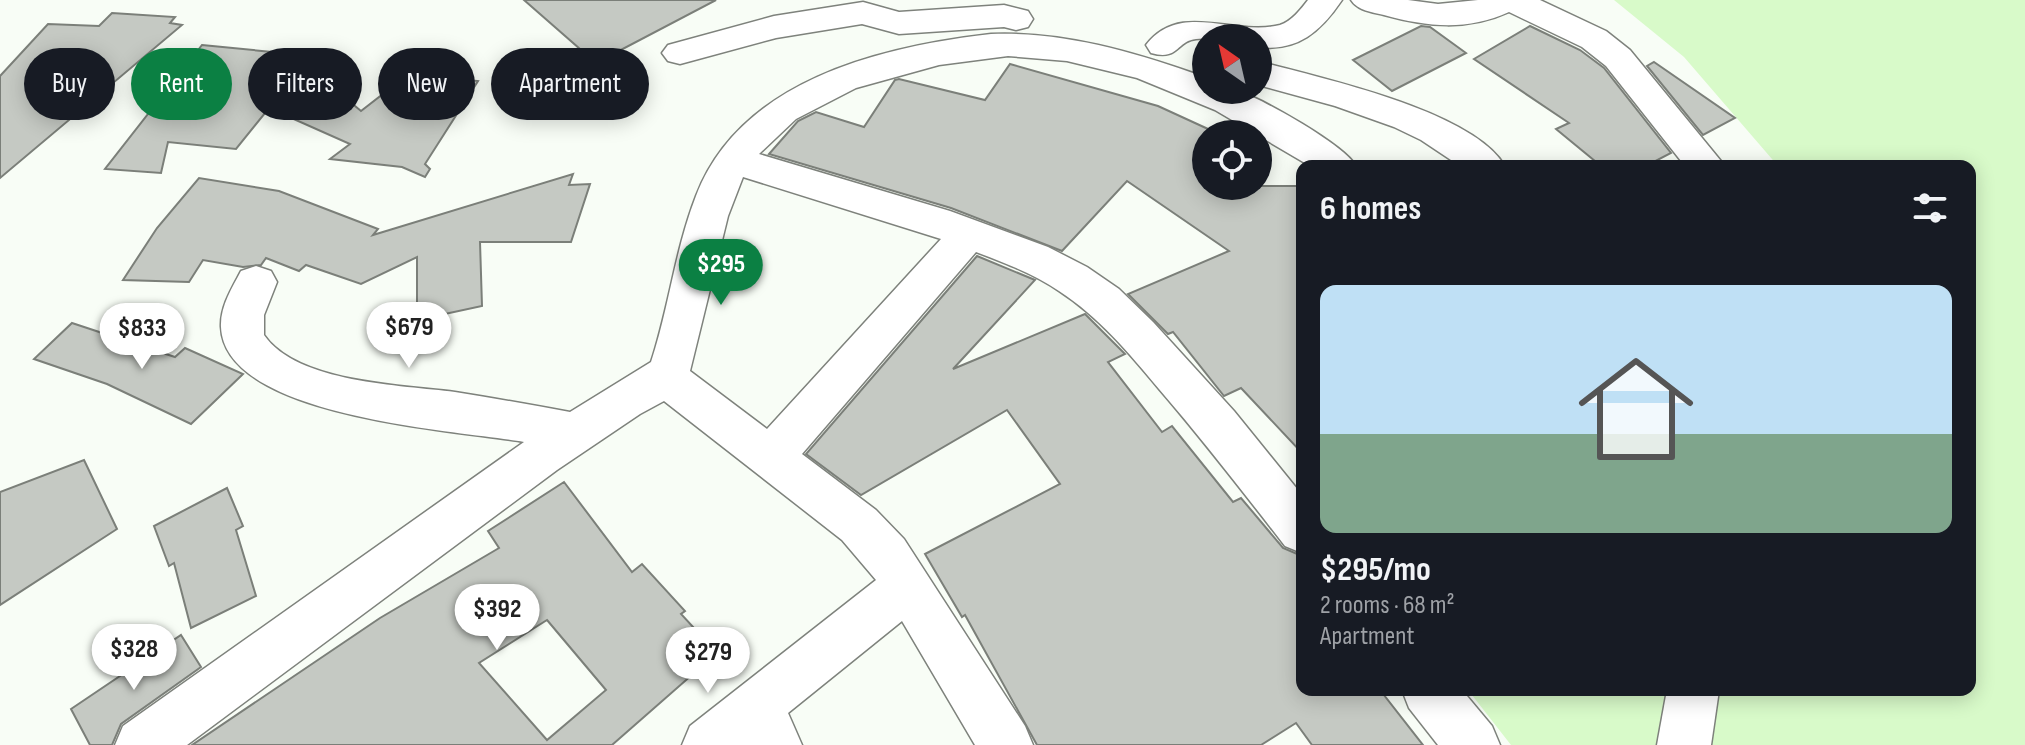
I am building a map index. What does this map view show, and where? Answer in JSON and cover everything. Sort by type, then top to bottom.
[{"type":"street","points":[[1163,45],[1180,31],[1191,28],[1262,38],[1285,36],[1309,22],[1325,0]]},
{"type":"street","points":[[1368,0],[1432,16],[1449,17],[1483,11],[1509,0],[1568,25],[1618,58],[1701,160]]},
{"type":"street","points":[[680,53],[774,27],[863,13],[899,23],[1004,16],[1125,42],[1163,45],[1192,54]]},
{"type":"street","points":[[142,745],[575,432],[665,377],[678,343],[714,203],[732,160],[793,102],[822,86],[854,74],[915,59],[1013,45],[1088,55],[1183,82],[1258,116],[1300,139],[1329,160]]},
{"type":"street","points":[[1272,77],[1374,106],[1420,124],[1457,143],[1478,160]]},
{"type":"street","points":[[732,160],[969,234],[1034,258],[1072,278],[1104,301],[1138,334],[1218,425],[1296,523]]},
{"type":"street","points":[[771,457],[969,234]]},
{"type":"street","points":[[256,282],[244,303],[241,328],[253,353],[278,372],[315,387],[371,399],[575,432]]},
{"type":"street","points":[[665,377],[859,525],[887,555],[1006,745]]},
{"type":"street","points":[[709,745],[766,725],[908,585]]},
{"type":"street","points":[[1433,696],[1473,745]]},
{"type":"street","points":[[1684,745],[1692,696]]},
{"type":"green space","points":[[1614,0],[2025,0],[2025,745],[1511,745],[1473,696],[1976,696],[1976,160],[1773,160],[1684,57]]},
{"type":"building","points":[[524,0],[716,0],[625,48],[579,48]]},
{"type":"building","points":[[112,13],[175,17],[170,23],[182,25],[155,48],[131,48],[131,68],[115,81],[115,48],[26,48],[48,24],[99,26]]},
{"type":"building","points":[[1421,26],[1430,27],[1466,53],[1392,91],[1353,60]]},
{"type":"building","points":[[1530,26],[1580,50],[1604,68],[1671,153],[1658,160],[1594,160],[1556,129],[1569,123],[1474,59]]},
{"type":"building","points":[[202,45],[248,50],[248,120],[259,120],[236,149],[168,142],[161,173],[105,169],[143,120],[232,120],[232,48],[200,48]]},
{"type":"building","points":[[24,50],[24,120],[69,120],[0,178],[0,76]]},
{"type":"building","points":[[1654,62],[1735,118],[1703,135],[1647,66]]},
{"type":"building","points":[[1010,64],[1158,106],[1192,122],[1192,200],[1272,200],[1272,186],[1296,186],[1296,447],[1241,388],[1224,396],[1173,332],[1168,334],[1128,294],[1229,251],[1127,181],[1062,251],[951,208],[769,154],[798,121],[816,112],[864,127],[895,80],[985,100]]},
{"type":"building","points":[[378,98],[378,120],[453,120],[425,164],[430,169],[425,177],[402,167],[330,159],[350,144],[296,120],[362,120],[362,110]]},
{"type":"building","points":[[573,174],[569,185],[590,184],[571,242],[480,242],[482,306],[417,320],[417,257],[361,284],[306,265],[299,271],[266,258],[261,265],[243,267],[203,260],[189,282],[123,280],[157,228],[199,178],[279,191],[378,229],[373,235]]},
{"type":"building","points":[[977,256],[1035,280],[953,369],[1085,314],[1125,354],[1108,362],[1162,432],[1172,426],[1233,502],[1241,498],[1283,548],[1296,553],[1296,696],[1385,696],[1423,745],[1312,745],[1296,723],[1261,745],[1037,745],[965,615],[962,617],[925,554],[1060,484],[1007,410],[861,495],[806,454]]},
{"type":"building","points":[[72,323],[175,357],[185,348],[243,374],[191,424],[107,384],[34,359]]},
{"type":"building","points":[[84,460],[117,529],[0,605],[0,492]]},
{"type":"building","points":[[564,482],[632,572],[642,564],[685,611],[681,614],[717,653],[612,745],[192,745],[380,618],[499,548],[488,531]],"holes":[[[547,620],[606,690],[547,740],[479,663]]]},
{"type":"building","points":[[227,488],[243,526],[236,530],[256,596],[191,628],[174,563],[169,566],[154,526]]},
{"type":"building","points":[[181,635],[201,667],[121,724],[112,745],[90,745],[71,709]]}]
